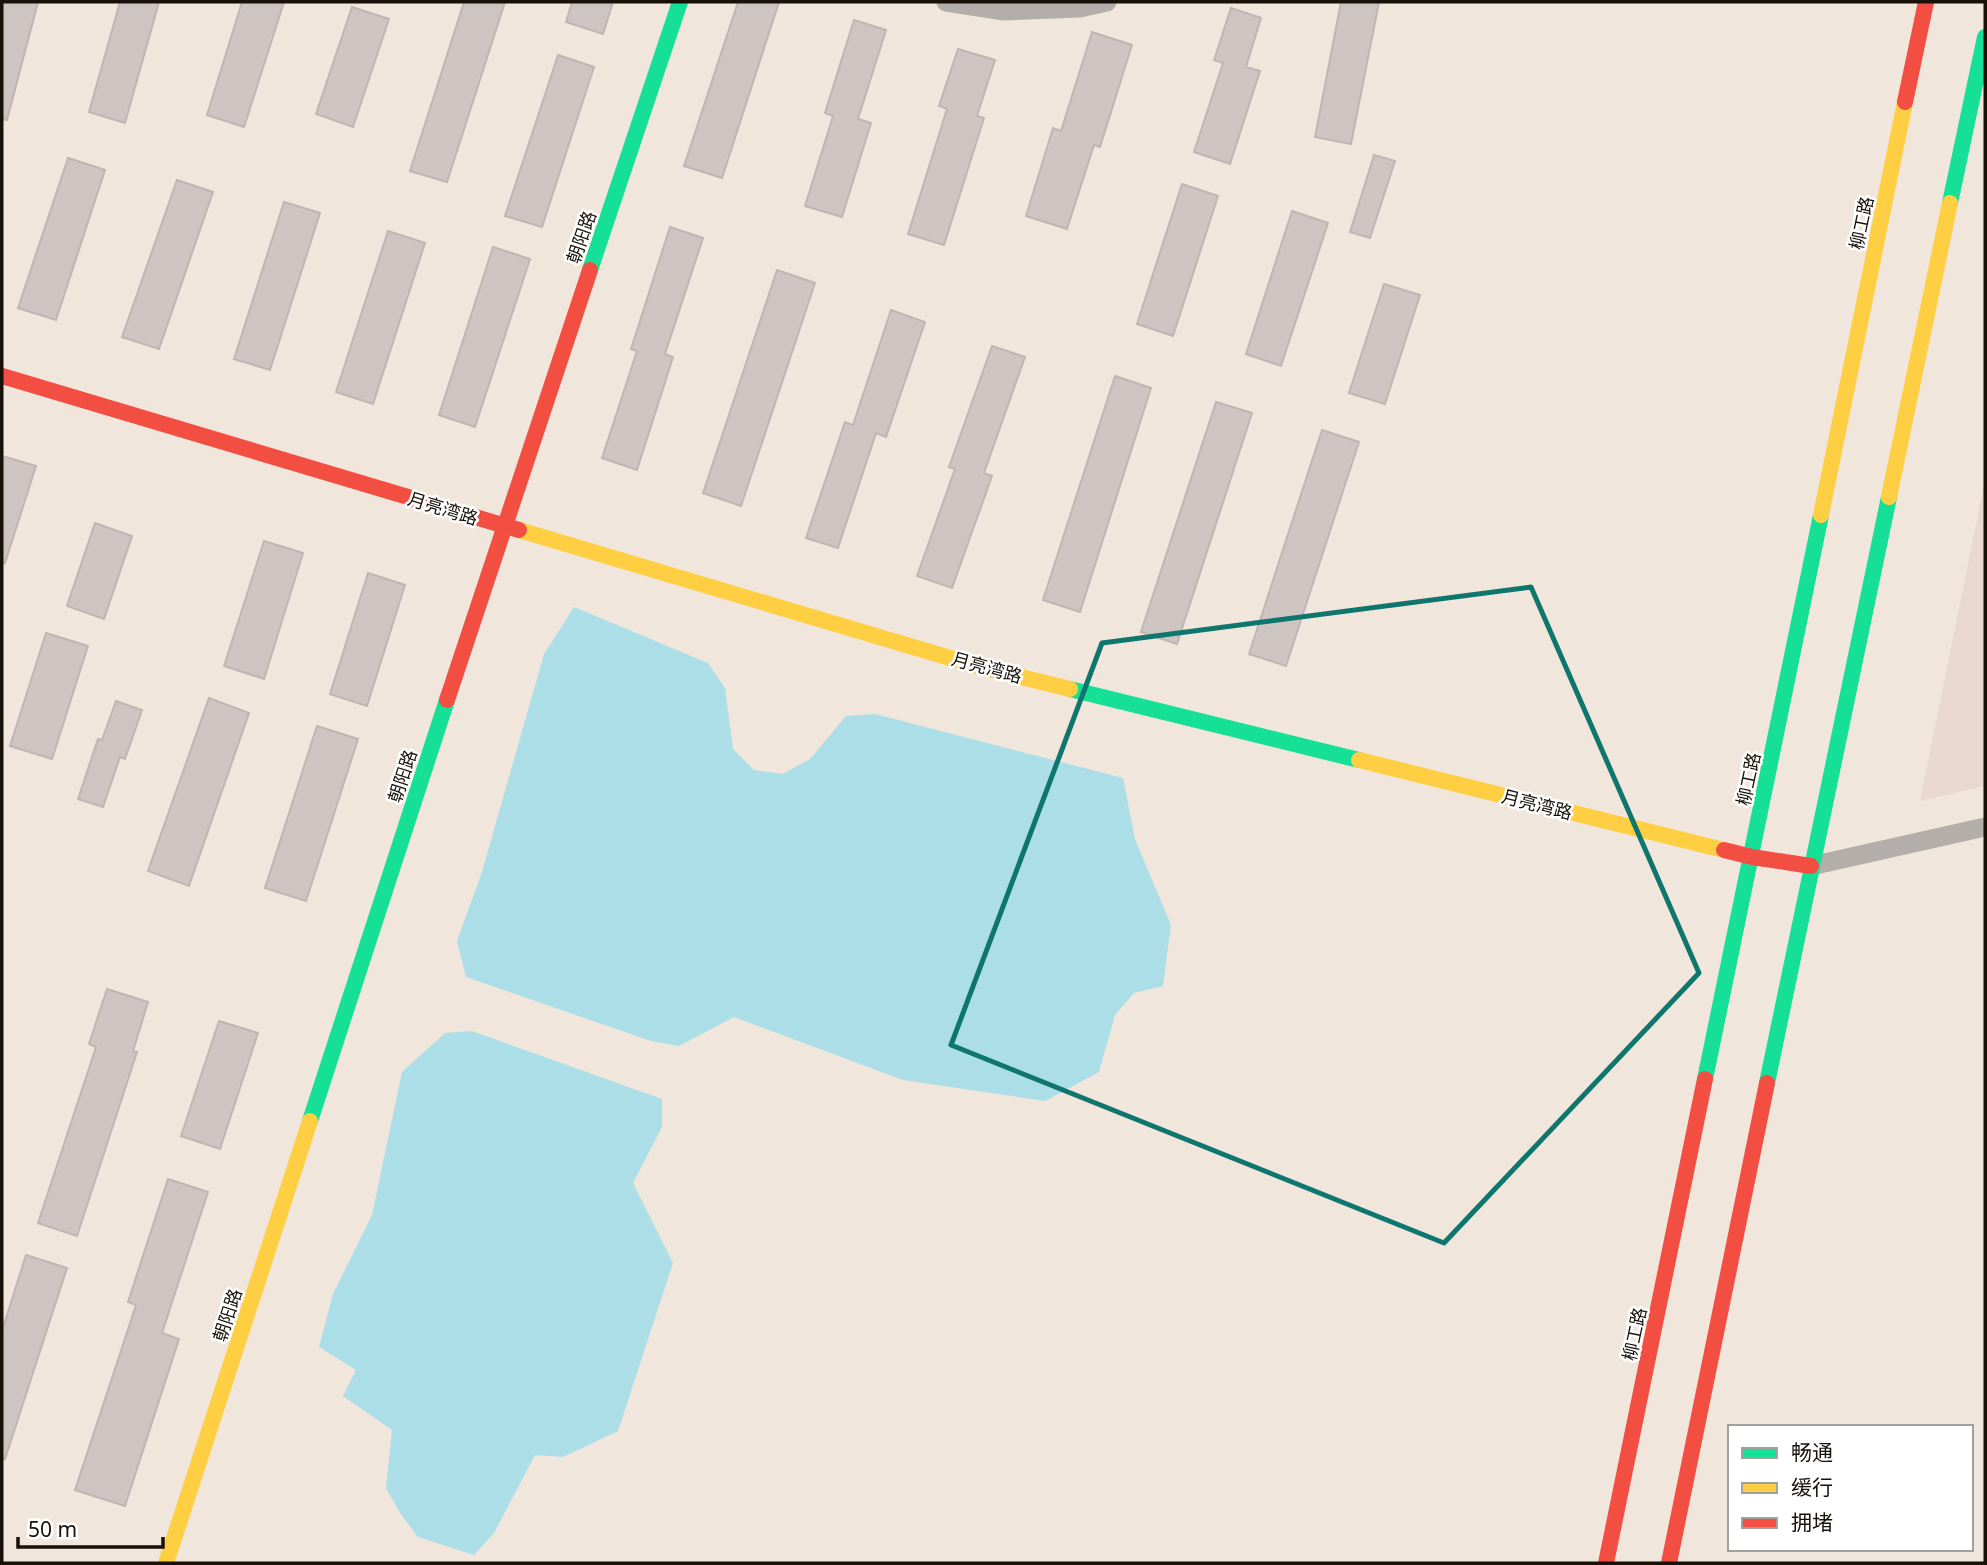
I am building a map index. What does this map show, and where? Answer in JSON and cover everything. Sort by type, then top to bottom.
[{"type":"street","name":"朝阳路","points":[[166,1563],[504,526],[680,2]]},
{"type":"street","points":[[946,2],[1004,11],[1080,8],[1107,2]]},
{"type":"street","name":"柳工路","points":[[1606,1563],[1926,2]]},
{"type":"street","points":[[1669,1563],[1811,866],[1985,37]]},
{"type":"street","name":"月亮湾路","points":[[2,376],[977,666],[1752,858],[1811,866],[1985,827]]},
{"type":"highlighted area","points":[[1531,587],[1699,973],[1444,1243],[951,1045],[1102,643]]},
{"type":"shaded area","points":[[1985,480],[1985,786],[1920,801]]},
{"type":"water","points":[[574,607],[708,663],[725,688],[733,749],[754,770],[783,774],[810,759],[846,716],[875,714],[1123,778],[1135,839],[1171,925],[1163,986],[1134,993],[1115,1015],[1099,1072],[1045,1101],[903,1080],[734,1017],[679,1046],[651,1041],[466,977],[457,941],[482,872],[544,654]]},
{"type":"water","points":[[472,1031],[662,1099],[662,1127],[633,1183],[673,1263],[618,1431],[563,1457],[535,1455],[494,1533],[474,1555],[418,1537],[400,1513],[386,1488],[392,1430],[343,1396],[356,1370],[319,1347],[333,1294],[372,1215],[402,1072],[445,1033]]},
{"type":"building","points":[[2,2],[38,2],[7,120],[2,119]]},
{"type":"building","points":[[120,2],[159,2],[125,123],[89,112]]},
{"type":"building","points":[[242,2],[284,2],[244,127],[207,115]]},
{"type":"building","points":[[464,2],[505,2],[447,182],[410,171]]},
{"type":"building","points":[[572,2],[613,2],[603,34],[566,22]]},
{"type":"building","points":[[738,2],[779,2],[722,178],[684,166]]},
{"type":"building","points":[[1341,2],[1379,2],[1351,144],[1315,137]]},
{"type":"building","points":[[352,7],[389,19],[353,127],[316,114]]},
{"type":"building","points":[[1231,8],[1261,18],[1246,67],[1260,71],[1230,164],[1194,152],[1223,63],[1214,60]]},
{"type":"building","points":[[854,20],[886,30],[858,119],[871,123],[842,217],[805,206],[833,116],[825,113]]},
{"type":"building","points":[[1092,32],[1132,45],[1100,147],[1094,145],[1067,229],[1026,216],[1053,128],[1061,131]]},
{"type":"building","points":[[958,49],[995,60],[977,116],[984,118],[944,245],[908,234],[947,109],[939,106]]},
{"type":"building","points":[[558,55],[594,67],[542,227],[505,216]]},
{"type":"building","points":[[1374,155],[1395,161],[1370,238],[1350,232]]},
{"type":"building","points":[[68,158],[105,170],[56,320],[18,308]]},
{"type":"building","points":[[177,180],[213,192],[159,349],[122,337]]},
{"type":"building","points":[[1182,184],[1218,196],[1173,336],[1137,324]]},
{"type":"building","points":[[284,202],[320,213],[270,370],[234,359]]},
{"type":"building","points":[[1292,211],[1328,223],[1281,366],[1246,354]]},
{"type":"building","points":[[670,227],[703,238],[665,354],[673,357],[637,470],[602,458],[637,351],[631,349]]},
{"type":"building","points":[[388,231],[425,243],[373,404],[336,392]]},
{"type":"building","points":[[493,247],[530,259],[475,427],[439,415]]},
{"type":"building","points":[[777,270],[815,283],[741,506],[703,493]]},
{"type":"building","points":[[1384,284],[1420,295],[1385,404],[1349,393]]},
{"type":"building","points":[[891,310],[925,322],[886,437],[876,433],[838,548],[806,538],[845,422],[853,425]]},
{"type":"building","points":[[992,346],[1025,357],[984,473],[992,476],[952,588],[917,576],[955,469],[949,467]]},
{"type":"building","points":[[1115,376],[1151,388],[1080,612],[1043,600]]},
{"type":"building","points":[[1216,402],[1252,413],[1177,644],[1141,632]]},
{"type":"building","points":[[1322,430],[1359,442],[1286,666],[1249,654]]},
{"type":"building","points":[[2,456],[36,466],[5,563],[2,562]]},
{"type":"building","points":[[95,523],[132,536],[104,619],[67,606]]},
{"type":"building","points":[[264,541],[303,553],[264,679],[224,666]]},
{"type":"building","points":[[368,573],[405,585],[367,706],[330,694]]},
{"type":"building","points":[[46,633],[88,646],[52,759],[10,746]]},
{"type":"building","points":[[209,698],[249,713],[189,886],[148,871]]},
{"type":"building","points":[[116,701],[142,710],[125,759],[120,757],[103,807],[78,799],[98,739],[102,740]]},
{"type":"building","points":[[317,726],[358,739],[306,901],[265,888]]},
{"type":"building","points":[[107,989],[148,1002],[133,1051],[137,1052],[77,1236],[38,1223],[96,1047],[89,1044]]},
{"type":"building","points":[[219,1021],[258,1033],[220,1149],[181,1136]]},
{"type":"building","points":[[168,1179],[208,1192],[162,1333],[179,1339],[125,1506],[75,1490],[136,1305],[128,1302]]},
{"type":"building","points":[[26,1255],[67,1268],[5,1459],[2,1459],[2,1331]]},
{"type":"traffic: fast","points":[[590,270],[680,2]]},
{"type":"traffic: fast","points":[[1950,203],[1985,37]]},
{"type":"traffic: fast","points":[[1767,1083],[1889,497]]},
{"type":"traffic: fast","points":[[1705,1079],[1821,515]]},
{"type":"traffic: fast","points":[[1070,689],[1359,760]]},
{"type":"traffic: fast","points":[[310,1121],[447,700]]},
{"type":"traffic: slow","points":[[1821,515],[1905,102]]},
{"type":"traffic: slow","points":[[1889,497],[1950,203]]},
{"type":"traffic: slow","points":[[519,530],[977,666],[1070,689]]},
{"type":"traffic: slow","points":[[1359,760],[1724,850]]},
{"type":"traffic: slow","points":[[166,1563],[310,1121]]},
{"type":"traffic: jam","points":[[1905,102],[1926,2]]},
{"type":"traffic: jam","points":[[447,700],[590,270]]},
{"type":"traffic: jam","points":[[2,376],[519,530]]},
{"type":"traffic: jam","points":[[1724,850],[1811,866]]},
{"type":"traffic: jam","points":[[1606,1563],[1705,1079]]},
{"type":"traffic: jam","points":[[1669,1563],[1767,1083]]}]
